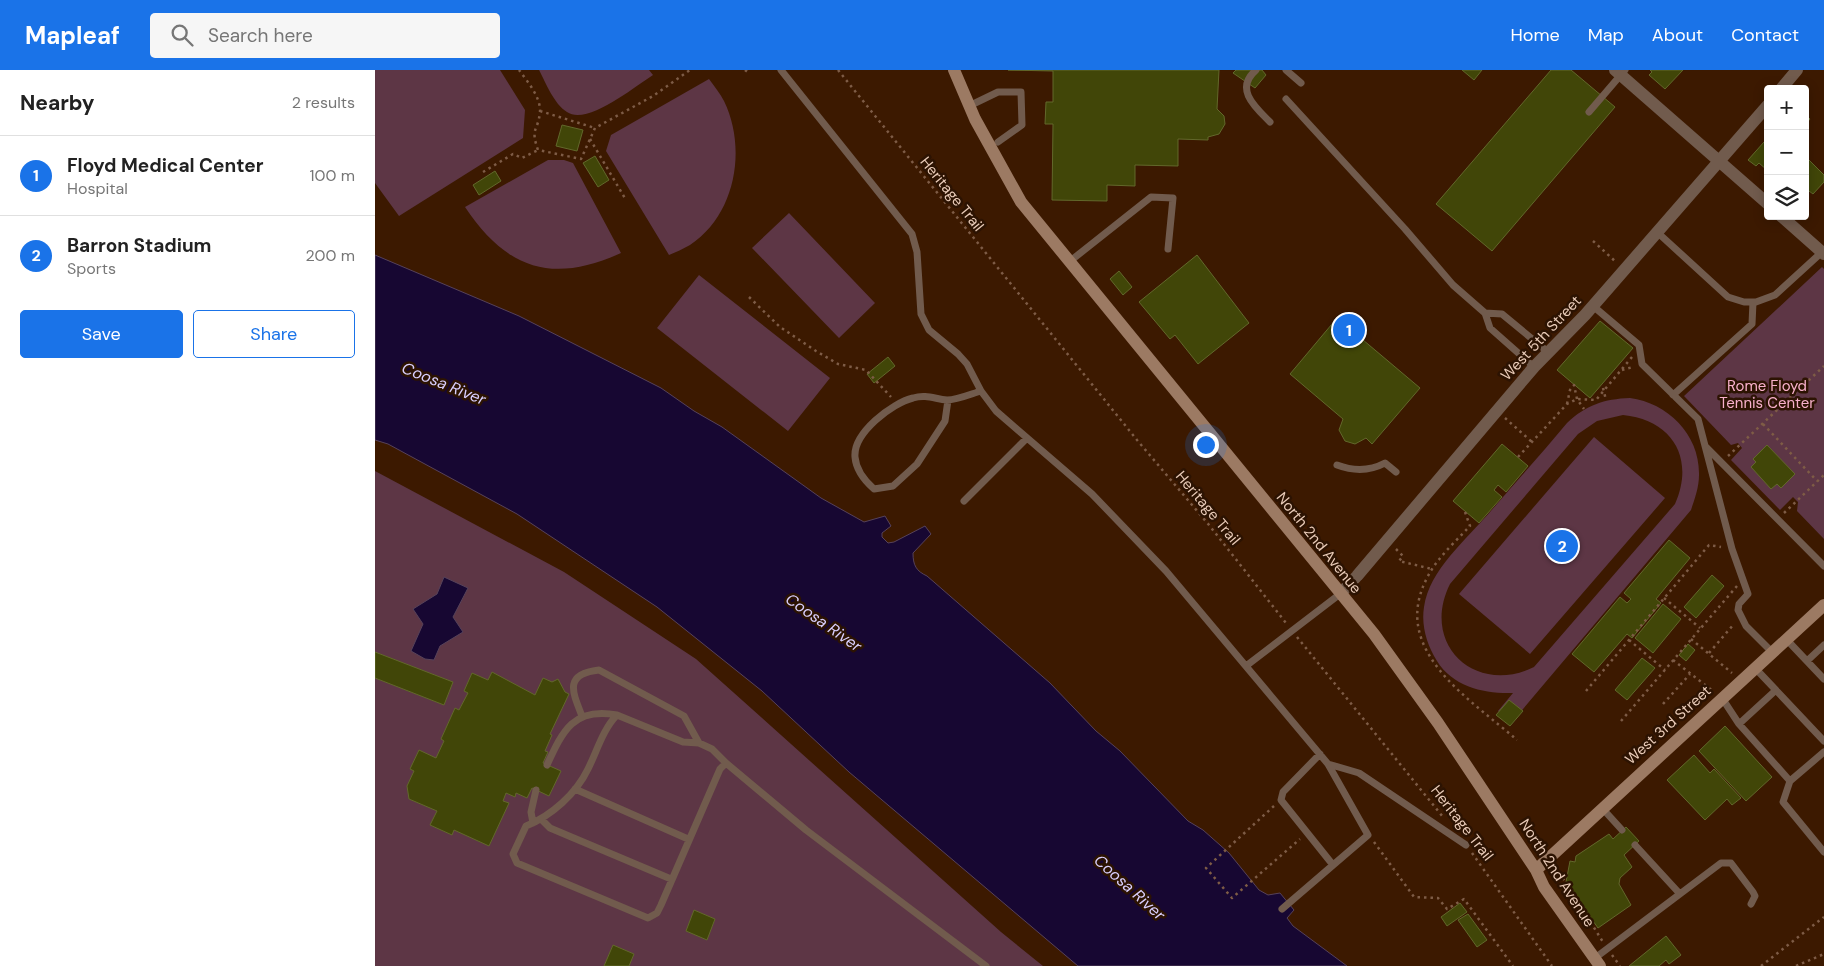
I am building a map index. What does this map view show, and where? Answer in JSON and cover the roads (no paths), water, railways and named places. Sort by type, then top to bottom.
[{"type":"main road","name":"North 2nd Avenue","points":[[954,70],[969,106],[997,148],[1021,202],[1403,674],[1535,870],[1544,887],[1597,962]]},
{"type":"main road","name":"West 3rd Street","points":[[1535,870],[1824,605]]},
{"type":"street","points":[[1784,85],[1797,70]]},
{"type":"street","points":[[1620,72],[1764,200]]},
{"type":"street","name":"West 5th Street","points":[[1340,594],[1534,368],[1593,306],[1764,109]]},
{"type":"street","points":[[1786,220],[1823,253]]},
{"type":"lane","points":[[781,70],[912,234],[917,252],[919,306],[923,320],[929,330],[967,364],[981,391],[997,411],[1092,494],[1136,538],[1328,764],[1368,835],[1281,909]]},
{"type":"lane","points":[[1256,70],[1248,81],[1247,96],[1250,102],[1270,122]]},
{"type":"lane","points":[[1286,70],[1301,83]]},
{"type":"lane","points":[[1589,112],[1620,72]]},
{"type":"lane","points":[[969,106],[998,92],[1021,92],[1022,126],[997,148]]},
{"type":"lane","points":[[1286,100],[1405,229],[1453,285],[1485,313],[1491,328],[1534,368]]},
{"type":"lane","points":[[1069,262],[1151,197],[1173,198],[1168,249]]},
{"type":"lane","points":[[1657,232],[1728,297],[1736,301],[1753,302],[1775,295],[1823,253]]},
{"type":"lane","points":[[1673,394],[1753,324],[1753,302]]},
{"type":"lane","points":[[1593,306],[1639,345],[1642,364],[1698,419],[1732,549],[1748,594],[1738,607],[1740,617],[1773,653]]},
{"type":"lane","points":[[1485,313],[1502,314],[1548,352]]},
{"type":"lane","points":[[947,400],[945,420],[917,464],[893,486],[874,489],[861,476],[857,468],[855,449],[865,431],[897,404],[924,396],[947,400],[981,391]]},
{"type":"lane","points":[[964,501],[1027,438]]},
{"type":"lane","points":[[1706,446],[1824,566]]},
{"type":"lane","points":[[1337,465],[1359,469],[1377,467],[1385,463],[1396,472]]},
{"type":"lane","points":[[1246,666],[1340,594]]},
{"type":"lane","points":[[1787,640],[1824,679]]},
{"type":"lane","points":[[1807,661],[1824,645]]},
{"type":"lane","points":[[1755,668],[1824,741]]},
{"type":"lane","points":[[582,716],[572,688],[576,677],[584,672],[599,670],[685,716],[699,744]]},
{"type":"lane","points":[[1739,724],[1776,690]]},
{"type":"lane","points":[[1722,698],[1739,724],[1790,781]]},
{"type":"lane","points":[[547,765],[567,727],[582,716],[599,712],[617,714],[683,742],[699,744],[712,749],[725,763],[806,830],[986,966]]},
{"type":"lane","points":[[617,714],[610,723],[587,772],[575,789],[542,820],[526,826],[513,854],[517,863],[639,916],[648,918],[657,913],[720,770],[725,763]]},
{"type":"lane","points":[[1824,752],[1790,781],[1783,802],[1824,852]]},
{"type":"lane","points":[[1320,754],[1283,792],[1281,800],[1333,865]]},
{"type":"lane","points":[[1328,764],[1359,773],[1466,845]]},
{"type":"lane","points":[[575,789],[689,839]]},
{"type":"lane","points":[[533,823],[531,812],[536,790]]},
{"type":"lane","points":[[1602,808],[1622,830]]},
{"type":"lane","points":[[542,820],[549,828],[671,879]]},
{"type":"lane","points":[[1635,845],[1679,894]]},
{"type":"lane","points":[[1597,962],[1608,948],[1717,865],[1726,862],[1734,866],[1755,896],[1751,904]]},
{"type":"water","name":"Coosa River","points":[[375,255],[519,316],[661,388],[694,411],[722,427],[821,498],[864,522],[885,516],[891,526],[882,533],[882,537],[888,543],[894,542],[925,526],[931,534],[913,553],[918,570],[1050,683],[1188,821],[1203,830],[1229,853],[1259,890],[1268,895],[1280,893],[1294,910],[1287,918],[1293,926],[1347,966],[1078,966],[849,772],[762,691],[657,607],[517,514],[388,444],[375,440]]},
{"type":"water","points":[[444,577],[468,588],[453,617],[463,632],[440,646],[434,660],[425,659],[411,651],[423,624],[413,609],[437,594]]},
{"type":"place","name":"Floyd Medical Center","points":[[1349,330]]},
{"type":"place","name":"Barron Stadium","points":[[1562,546]]},
{"type":"park label","name":"Rome Floyd Tennis Center","points":[[1767,394]]}]
